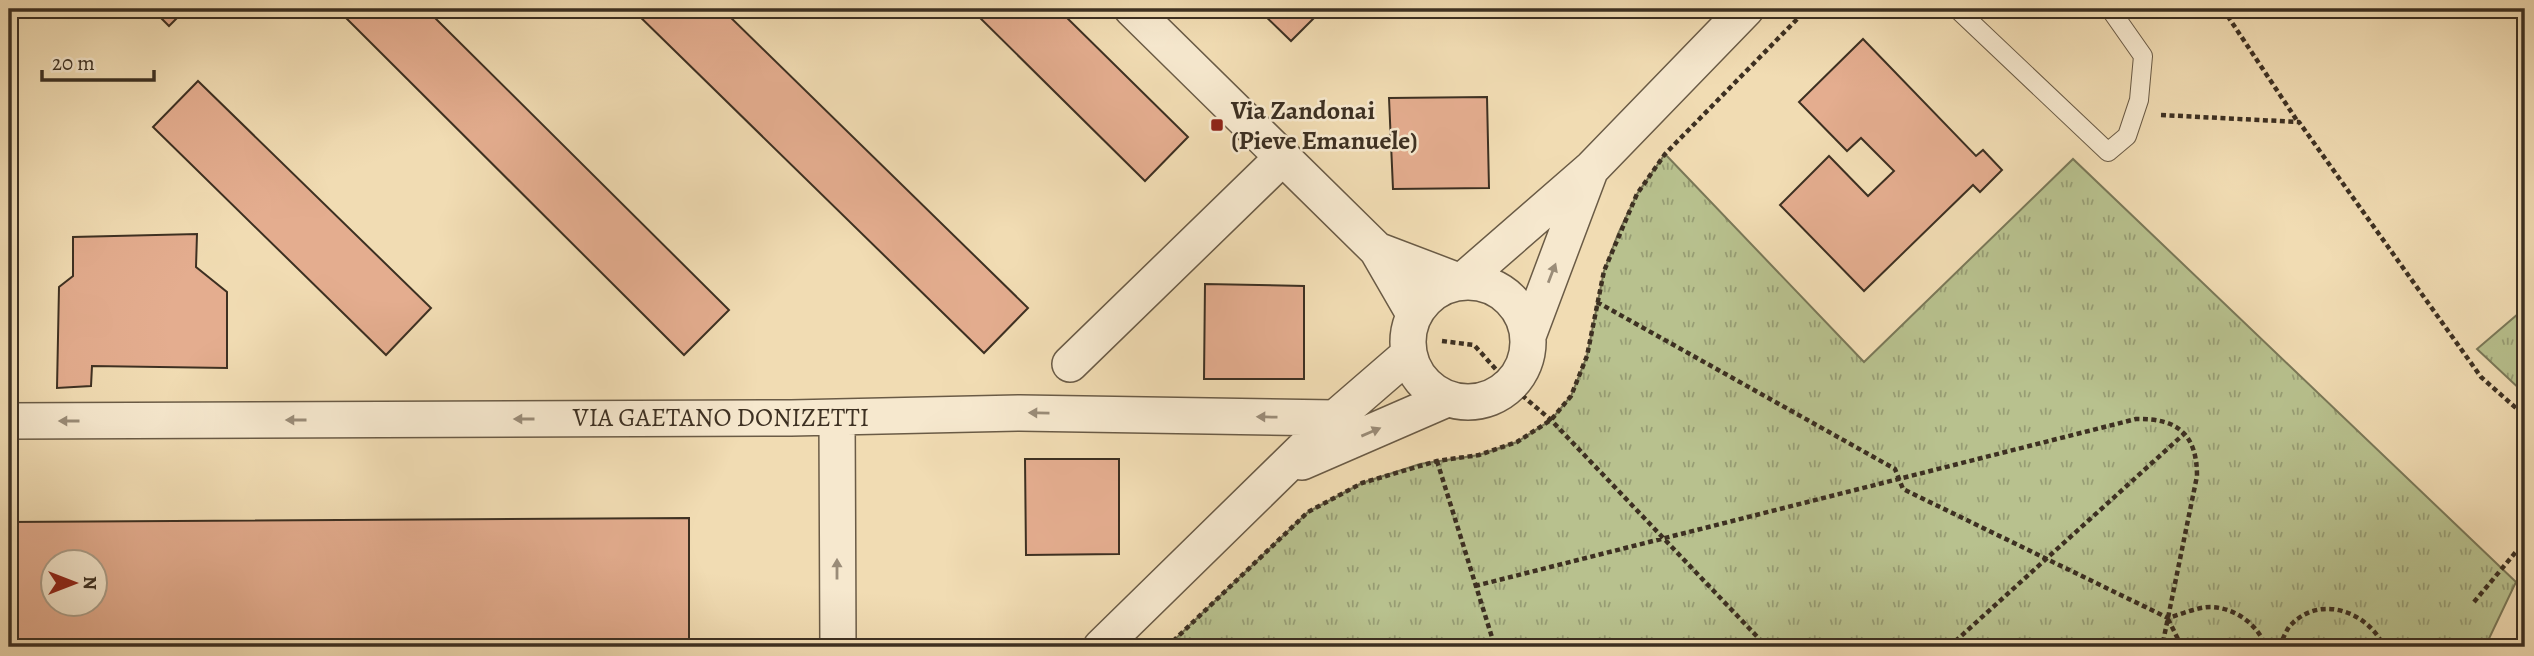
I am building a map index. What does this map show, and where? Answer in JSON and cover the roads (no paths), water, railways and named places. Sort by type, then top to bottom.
[{"type":"street","points":[[1132,9],[1377,250],[1414,314]]},
{"type":"street","points":[[1461,282],[1592,168],[1746,9]]},
{"type":"street","points":[[1070,364],[1283,157]]},
{"type":"street","points":[[1528,336],[1592,168]]},
{"type":"street","points":[[1377,250],[1461,282]]},
{"type":"street","points":[[1461,282],[1480,282],[1498,289],[1513,301],[1524,318],[1528,336],[1527,356],[1511,386],[1487,399],[1467,403],[1447,399],[1430,388],[1416,373],[1424,348],[1408,333],[1414,314],[1426,298],[1442,287],[1461,282]]},
{"type":"street","points":[[1101,647],[1286,469],[1335,418],[1424,348]]},
{"type":"street","points":[[1286,469],[1447,399]]},
{"type":"street","name":"VIA GAETANO DONIZETTI","points":[[9,421],[837,417],[1020,413],[1335,418]]},
{"type":"street","points":[[837,417],[837,644]]},
{"type":"lane","points":[[1957,9],[2108,152],[2127,136],[2135,114],[2143,55],[2109,9]]},
{"type":"place","name":"Via Zandonai (Pieve Emanuele)","points":[[1217,125]]}]
